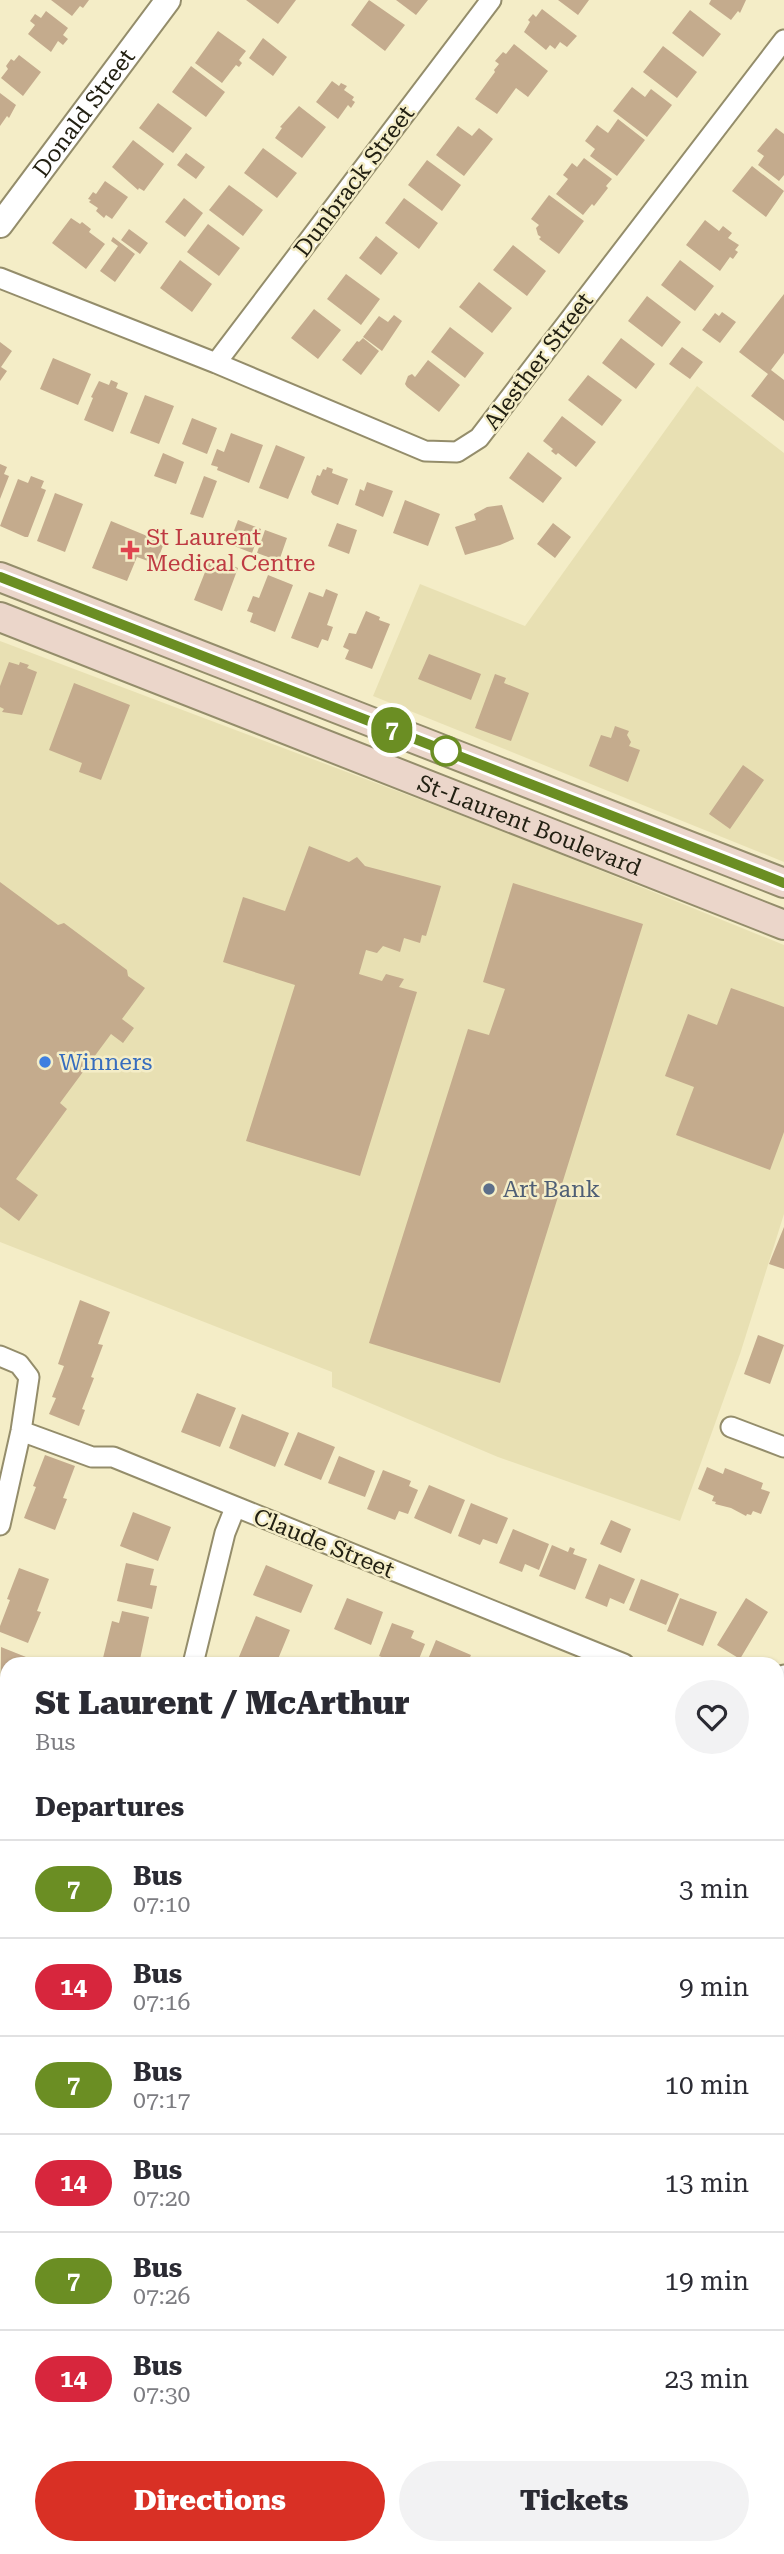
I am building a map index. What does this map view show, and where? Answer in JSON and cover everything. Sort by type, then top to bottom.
[{"type":"main road","name":"St-Laurent Boulevard","points":[[0,577],[784,883]]},
{"type":"main road","name":"St-Laurent Boulevard","points":[[0,617],[784,925]]},
{"type":"street","name":"Donald Street","points":[[0,225],[169,0]]},
{"type":"street","name":"Dunbrack Street","points":[[216,363],[491,0]]},
{"type":"street","name":"Alesther Street","points":[[0,278],[216,363],[425,451],[457,452],[479,438],[784,40]]},
{"type":"street","points":[[0,1356],[19,1364],[29,1377],[21,1431],[0,1525]]},
{"type":"street","points":[[731,1427],[784,1447]]},
{"type":"street","name":"Claude Street","points":[[21,1431],[92,1457],[113,1457],[607,1657]]},
{"type":"street","points":[[194,1657],[225,1533],[235,1507]]},
{"type":"shaded area","points":[[697,386],[784,453],[784,862],[373,696],[420,584],[525,626]]},
{"type":"shaded area","points":[[0,641],[503,831],[784,945],[784,1214],[740,1354],[680,1521],[498,1457],[332,1387],[332,1372],[0,1242]]},
{"type":"building","points":[[51,0],[89,0],[72,16]]},
{"type":"building","points":[[246,0],[296,0],[278,24]]},
{"type":"building","points":[[369,0],[405,25],[385,51],[351,25]]},
{"type":"building","points":[[396,0],[428,0],[416,15]]},
{"type":"building","points":[[558,0],[589,0],[578,15]]},
{"type":"building","points":[[711,0],[746,0],[740,13],[738,11],[731,20],[709,4]]},
{"type":"building","points":[[542,9],[577,36],[567,47],[560,42],[555,49],[550,45],[546,50],[524,32],[530,22],[528,20],[533,14],[536,17]]},
{"type":"building","points":[[690,10],[721,34],[703,57],[672,33]]},
{"type":"building","points":[[46,11],[68,28],[63,35],[68,39],[63,45],[58,41],[51,52],[28,34],[35,25],[30,21],[35,14],[41,18]]},
{"type":"building","points":[[218,31],[246,51],[239,60],[242,63],[239,67],[236,65],[222,83],[195,63]]},
{"type":"building","points":[[263,38],[287,57],[273,76],[249,58]]},
{"type":"building","points":[[514,44],[548,71],[528,97],[516,88],[497,114],[475,99],[495,72],[499,64],[495,61],[503,52],[506,54]]},
{"type":"building","points":[[663,46],[697,72],[677,98],[643,72]]},
{"type":"building","points":[[19,55],[41,72],[23,96],[1,78],[11,59],[14,61]]},
{"type":"building","points":[[191,66],[225,92],[206,117],[172,92]]},
{"type":"building","points":[[332,81],[339,86],[341,83],[347,86],[344,90],[354,97],[352,100],[355,102],[351,108],[348,105],[338,119],[316,102]]},
{"type":"building","points":[[632,87],[645,97],[651,89],[672,105],[647,137],[613,111]]},
{"type":"building","points":[[0,93],[16,105],[9,118],[7,116],[0,126]]},
{"type":"building","points":[[158,103],[192,128],[173,153],[139,128]]},
{"type":"building","points":[[299,106],[326,127],[302,158],[275,138],[282,128],[280,127]]},
{"type":"building","points":[[618,119],[645,140],[617,176],[590,156],[595,149],[585,141],[597,125],[608,133]]},
{"type":"building","points":[[458,126],[472,136],[479,128],[493,139],[464,176],[436,155]]},
{"type":"building","points":[[776,128],[784,134],[784,175],[779,181],[758,165],[764,156],[757,151]]},
{"type":"building","points":[[133,140],[164,164],[144,191],[139,188],[138,190],[112,167]]},
{"type":"building","points":[[263,148],[297,173],[277,198],[244,173]]},
{"type":"building","points":[[186,153],[205,167],[196,179],[177,165]]},
{"type":"building","points":[[584,158],[612,179],[594,206],[592,204],[583,215],[556,194],[568,179],[563,175],[572,163],[577,167]]},
{"type":"building","points":[[427,160],[461,185],[442,211],[408,185]]},
{"type":"building","points":[[752,166],[784,191],[766,217],[732,191]]},
{"type":"building","points":[[105,181],[128,197],[112,219],[106,215],[104,218],[88,199],[93,192],[96,194]]},
{"type":"building","points":[[229,185],[263,210],[243,236],[209,210]]},
{"type":"building","points":[[549,195],[584,221],[559,254],[539,239],[541,237],[536,228],[539,225],[531,219]]},
{"type":"building","points":[[184,198],[203,213],[185,237],[165,222]]},
{"type":"building","points":[[404,198],[438,223],[419,249],[385,223]]},
{"type":"building","points":[[71,218],[80,224],[82,222],[91,229],[89,232],[105,244],[86,269],[52,243]]},
{"type":"building","points":[[705,220],[719,231],[723,226],[732,233],[728,238],[739,245],[733,259],[730,257],[720,271],[686,245]]},
{"type":"building","points":[[208,224],[240,248],[219,276],[187,252]]},
{"type":"building","points":[[129,229],[148,243],[140,254],[121,240]]},
{"type":"building","points":[[376,236],[398,253],[381,275],[359,258]]},
{"type":"building","points":[[113,237],[135,254],[115,282],[100,271],[118,246],[111,241]]},
{"type":"building","points":[[513,245],[546,271],[527,296],[493,270]]},
{"type":"building","points":[[180,260],[212,284],[192,312],[160,288]]},
{"type":"building","points":[[680,260],[714,286],[695,311],[661,285]]},
{"type":"building","points":[[346,274],[380,299],[361,325],[327,299]]},
{"type":"building","points":[[479,282],[512,308],[492,333],[459,307]]},
{"type":"building","points":[[784,294],[784,353],[771,370],[784,380],[784,421],[751,396],[768,374],[739,352]]},
{"type":"building","points":[[647,296],[681,322],[662,347],[628,321]]},
{"type":"building","points":[[314,309],[341,330],[318,359],[291,338]]},
{"type":"building","points":[[722,312],[736,322],[720,343],[702,330],[715,313],[719,316]]},
{"type":"building","points":[[394,315],[402,321],[382,351],[363,337],[379,316],[388,322]]},
{"type":"building","points":[[450,327],[484,353],[465,378],[431,352]]},
{"type":"building","points":[[363,338],[379,351],[361,375],[342,360],[357,341]]},
{"type":"building","points":[[621,338],[655,364],[636,389],[602,363]]},
{"type":"building","points":[[0,342],[12,351],[1,367],[7,371],[0,381]]},
{"type":"building","points":[[682,347],[703,362],[690,379],[669,364]]},
{"type":"building","points":[[53,358],[91,374],[78,405],[40,389]]},
{"type":"building","points":[[428,360],[460,385],[439,412],[405,384],[408,376],[412,374],[415,377]]},
{"type":"building","points":[[588,375],[622,400],[602,426],[568,400]]},
{"type":"building","points":[[111,380],[118,383],[116,388],[128,393],[113,432],[84,420],[99,381],[109,385]]},
{"type":"building","points":[[145,395],[174,406],[159,444],[130,433]]},
{"type":"building","points":[[562,416],[596,442],[576,467],[558,453],[556,455],[543,441]]},
{"type":"building","points":[[192,418],[217,428],[207,454],[182,444]]},
{"type":"building","points":[[231,433],[263,445],[249,483],[211,465],[217,449],[224,452]]},
{"type":"building","points":[[276,445],[305,457],[288,499],[259,488]]},
{"type":"building","points":[[528,452],[562,478],[543,503],[509,478]]},
{"type":"building","points":[[163,453],[184,462],[176,484],[154,476]]},
{"type":"building","points":[[0,464],[7,467],[4,474],[9,476],[0,499]]},
{"type":"building","points":[[327,467],[333,469],[332,473],[348,479],[338,505],[311,492],[317,475],[320,476]]},
{"type":"building","points":[[31,476],[44,481],[41,488],[46,490],[28,537],[25,537],[0,526],[18,479],[28,483]]},
{"type":"building","points":[[204,476],[217,481],[203,518],[190,514]]},
{"type":"building","points":[[367,482],[393,491],[383,517],[355,505],[360,489],[364,491]]},
{"type":"building","points":[[55,493],[83,504],[65,552],[37,541]]},
{"type":"building","points":[[405,500],[440,514],[428,546],[393,533]]},
{"type":"building","points":[[502,505],[514,539],[465,555],[455,527],[476,520],[474,514],[487,507]]},
{"type":"building","points":[[238,520],[261,529],[252,553],[229,544]]},
{"type":"building","name":"St Laurent Medical Centre","points":[[111,521],[164,543],[156,564],[137,557],[127,581],[92,568]]},
{"type":"building","points":[[337,523],[357,530],[349,554],[328,546]]},
{"type":"building","points":[[553,523],[571,537],[555,558],[537,544]]},
{"type":"building","points":[[265,530],[287,538],[279,561],[257,553]]},
{"type":"building","points":[[211,557],[238,568],[222,611],[194,600]]},
{"type":"building","points":[[268,575],[293,585],[275,632],[250,622],[253,613],[247,611],[253,596],[259,598]]},
{"type":"building","points":[[326,589],[338,594],[327,625],[333,627],[328,641],[322,639],[318,648],[291,638],[309,592],[323,597]]},
{"type":"building","points":[[366,611],[390,624],[372,669],[345,659],[349,650],[343,647],[349,633],[356,634]]},
{"type":"building","points":[[429,654],[481,674],[471,700],[418,679]]},
{"type":"building","points":[[9,662],[29,665],[27,668],[37,672],[22,715],[2,712],[4,709],[0,707],[0,686]]},
{"type":"building","points":[[495,674],[506,678],[504,683],[529,693],[511,741],[475,728]]},
{"type":"building","points":[[74,683],[130,705],[101,780],[79,772],[82,763],[49,750]]},
{"type":"building","points":[[615,726],[629,731],[629,746],[640,750],[628,782],[589,766],[601,735],[611,738]]},
{"type":"building","points":[[743,765],[764,780],[730,829],[709,814]]},
{"type":"building","points":[[309,846],[349,862],[357,857],[365,866],[441,886],[426,936],[422,935],[420,943],[404,938],[400,952],[383,946],[377,953],[366,950],[359,974],[382,981],[386,974],[404,979],[399,987],[417,992],[360,1176],[246,1141],[295,985],[223,962],[243,897],[285,911]]},
{"type":"building","points":[[0,882],[58,925],[64,923],[127,970],[128,976],[145,988],[122,1019],[134,1028],[123,1043],[111,1034],[60,1103],[67,1109],[16,1179],[38,1195],[19,1221],[0,1207]]},
{"type":"building","name":"Art Bank","points":[[513,883],[643,924],[500,1383],[369,1343],[468,1029],[489,1035],[505,989],[483,982]]},
{"type":"building","points":[[731,988],[784,1007],[784,1132],[770,1170],[676,1135],[694,1087],[665,1076],[688,1014],[717,1025]]},
{"type":"building","points":[[784,1227],[784,1269],[769,1264]]},
{"type":"building","points":[[80,1300],[110,1312],[98,1344],[103,1345],[91,1377],[94,1378],[82,1409],[85,1410],[79,1426],[49,1414],[56,1398],[52,1397],[64,1366],[58,1364]]},
{"type":"building","points":[[758,1335],[784,1345],[770,1384],[744,1374]]},
{"type":"building","points":[[197,1393],[236,1408],[220,1447],[181,1432]]},
{"type":"building","points":[[242,1414],[289,1433],[275,1467],[229,1448]]},
{"type":"building","points":[[298,1432],[335,1447],[321,1480],[284,1465]]},
{"type":"building","points":[[45,1455],[75,1466],[63,1498],[67,1499],[55,1530],[24,1518]]},
{"type":"building","points":[[339,1456],[375,1471],[365,1497],[328,1483]]},
{"type":"building","points":[[707,1467],[723,1474],[725,1468],[763,1483],[761,1489],[770,1492],[761,1514],[753,1511],[746,1516],[715,1504],[716,1502],[712,1501],[714,1496],[698,1489]]},
{"type":"building","points":[[383,1470],[411,1481],[409,1486],[418,1490],[408,1514],[399,1511],[395,1520],[367,1509]]},
{"type":"building","points":[[429,1485],[465,1500],[451,1534],[414,1518]]},
{"type":"building","points":[[471,1503],[508,1518],[497,1544],[483,1539],[480,1545],[458,1536]]},
{"type":"building","points":[[133,1512],[171,1527],[158,1561],[120,1546]]},
{"type":"building","points":[[611,1520],[631,1529],[621,1553],[600,1544]]},
{"type":"building","points":[[513,1529],[549,1544],[539,1570],[525,1564],[522,1572],[499,1563]]},
{"type":"building","points":[[552,1545],[568,1552],[570,1547],[575,1549],[573,1554],[587,1559],[575,1590],[539,1576]]},
{"type":"building","points":[[126,1563],[154,1569],[150,1585],[157,1586],[152,1609],[117,1601]]},
{"type":"building","points":[[599,1564],[635,1579],[624,1604],[610,1598],[607,1607],[585,1598]]},
{"type":"building","points":[[266,1565],[313,1585],[301,1613],[253,1595]]},
{"type":"building","points":[[19,1568],[49,1579],[37,1611],[41,1612],[28,1643],[0,1632],[10,1600],[7,1599]]},
{"type":"building","points":[[641,1579],[679,1594],[666,1625],[629,1610]]},
{"type":"building","points":[[347,1598],[383,1612],[371,1645],[334,1629]]},
{"type":"building","points":[[680,1598],[717,1612],[703,1646],[667,1631]]},
{"type":"building","points":[[746,1598],[768,1612],[741,1657],[717,1645]]},
{"type":"building","points":[[122,1611],[149,1617],[140,1657],[103,1657],[112,1621],[119,1623]]},
{"type":"building","points":[[256,1616],[290,1630],[279,1657],[239,1657]]},
{"type":"building","points":[[392,1623],[414,1631],[411,1638],[425,1644],[420,1657],[379,1656]]},
{"type":"building","points":[[436,1640],[471,1655],[470,1657],[429,1657]]},
{"type":"building","points":[[1,1647],[26,1657],[1,1657]]},
{"type":"bus line","name":"7","points":[[0,577],[784,883]]},
{"type":"place","name":"St Laurent Medical Centre","points":[[130,550]]},
{"type":"place","name":"Winners","points":[[45,1062]]},
{"type":"place","name":"Art Bank","points":[[489,1189]]}]
